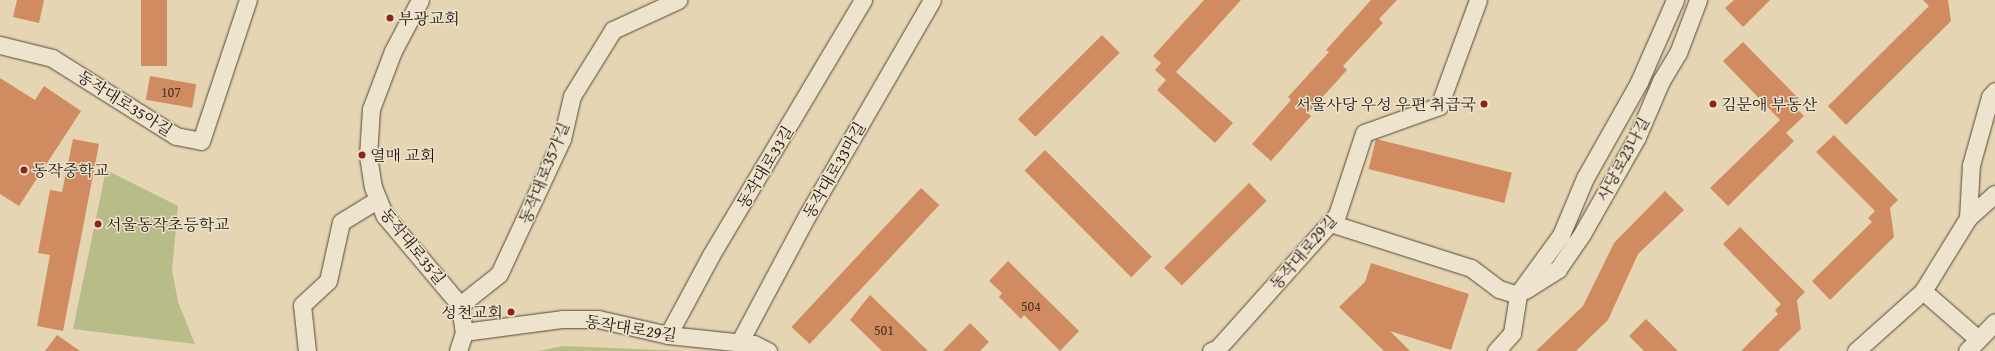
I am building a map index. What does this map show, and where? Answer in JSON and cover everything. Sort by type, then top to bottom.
[{"type":"street","name":"동작대로35아길","points":[[0,45],[52,58],[176,136],[201,141],[248,0]]},
{"type":"street","name":"동작대로35길","points":[[420,0],[392,51],[371,109],[368,156],[377,200],[385,216],[460,305]]},
{"type":"street","name":"동작대로35가길","points":[[460,305],[499,274],[562,139],[572,96],[613,30],[678,0]]},
{"type":"street","name":"동작대로33길","points":[[668,334],[711,255],[863,0]]},
{"type":"street","name":"동작대로33마길","points":[[739,343],[808,214],[932,0]]},
{"type":"street","name":"동작대로29길","points":[[1211,351],[1218,348],[1337,215],[1364,133],[1439,106],[1478,0]]},
{"type":"street","name":"사당로23나길","points":[[1496,351],[1512,333],[1518,295],[1561,235],[1585,178],[1639,82],[1675,0]]},
{"type":"street","name":"사당로23나길","points":[[1518,295],[1558,269],[1582,234],[1637,137],[1661,82],[1678,53],[1698,0]]},
{"type":"street","points":[[1968,218],[1971,164],[1990,97],[1995,91]]},
{"type":"street","points":[[1856,351],[1923,291],[1968,218],[1995,194]]},
{"type":"street","points":[[307,351],[302,306],[328,281],[340,222],[377,200]]},
{"type":"street","points":[[1330,223],[1471,268],[1499,289],[1518,295]]},
{"type":"street","points":[[1923,291],[1972,345],[1995,322]]},
{"type":"street","points":[[458,351],[464,332],[460,305]]},
{"type":"street","name":"동작대로29길","points":[[464,332],[564,319],[598,319],[668,334],[754,344],[768,351]]},
{"type":"green space","points":[[106,170],[178,206],[172,270],[178,302],[195,344],[73,329]]},
{"type":"green space","points":[[563,346],[686,351],[538,351]]},
{"type":"building","points":[[17,0],[44,0],[39,23],[13,17]]},
{"type":"building","points":[[141,0],[167,0],[167,66],[141,66]]},
{"type":"building","points":[[1204,0],[1241,0],[1176,72],[1233,123],[1215,143],[1157,90],[1166,80],[1155,70],[1161,63],[1153,56]]},
{"type":"building","points":[[1371,0],[1397,0],[1379,19],[1383,23],[1343,66],[1347,70],[1308,113],[1311,116],[1271,161],[1252,144],[1291,100],[1288,97],[1329,52],[1326,50]]},
{"type":"building","points":[[1734,0],[1770,0],[1743,27],[1725,8]]},
{"type":"building","points":[[1923,0],[1948,0],[1951,21],[1846,125],[1828,106],[1929,6]]},
{"type":"building","points":[[1102,35],[1120,53],[1036,137],[1018,119]]},
{"type":"building","points":[[1743,42],[1801,101],[1795,107],[1804,116],[1786,133],[1794,141],[1728,206],[1710,188],[1780,120],[1723,61]]},
{"type":"building","points":[[150,76],[196,84],[192,108],[146,100]]},
{"type":"building","name":"동작중학교","points":[[0,78],[35,100],[44,86],[81,111],[19,206],[0,194]]},
{"type":"building","points":[[1834,135],[1898,200],[1890,208],[1894,237],[1830,300],[1812,281],[1872,222],[1868,218],[1875,211],[1816,152]]},
{"type":"building","points":[[73,139],[99,144],[63,331],[37,326],[50,255],[38,253],[50,190],[62,192]]},
{"type":"building","points":[[1376,139],[1512,173],[1504,203],[1369,169]]},
{"type":"building","points":[[1045,150],[1152,257],[1131,277],[1024,171]]},
{"type":"building","points":[[1249,183],[1267,201],[1182,286],[1164,268]]},
{"type":"building","points":[[921,188],[939,205],[810,344],[791,327]]},
{"type":"building","points":[[1665,191],[1684,210],[1638,254],[1608,320],[1576,351],[1536,351],[1583,306],[1614,243]]},
{"type":"building","points":[[1740,227],[1805,292],[1797,300],[1801,329],[1778,351],[1741,351],[1778,314],[1775,310],[1781,304],[1723,244]]},
{"type":"building","points":[[1008,261],[1079,331],[1060,351],[1024,315],[1021,319],[999,297],[1002,293],[989,281]]},
{"type":"building","points":[[1371,263],[1469,294],[1451,350],[1390,331],[1410,351],[1384,351],[1339,307],[1365,282]]},
{"type":"building","points":[[870,295],[928,351],[882,351],[850,320]]},
{"type":"building","points":[[1646,319],[1678,351],[1644,351],[1629,336]]},
{"type":"building","points":[[970,323],[989,342],[980,351],[943,351]]},
{"type":"building","points":[[57,335],[80,351],[45,351]]},
{"type":"place","name":"부광교회","points":[[390,18]]},
{"type":"place","name":"서울사당 우성 우편 취급국","points":[[1484,104]]},
{"type":"place","name":"김문애 부동산","points":[[1713,104]]},
{"type":"place","name":"열매 교회","points":[[362,155]]},
{"type":"place","name":"동작중학교","points":[[24,170]]},
{"type":"place","name":"서울동작초등학교","points":[[98,224]]},
{"type":"place","name":"성천교회","points":[[511,312]]}]
